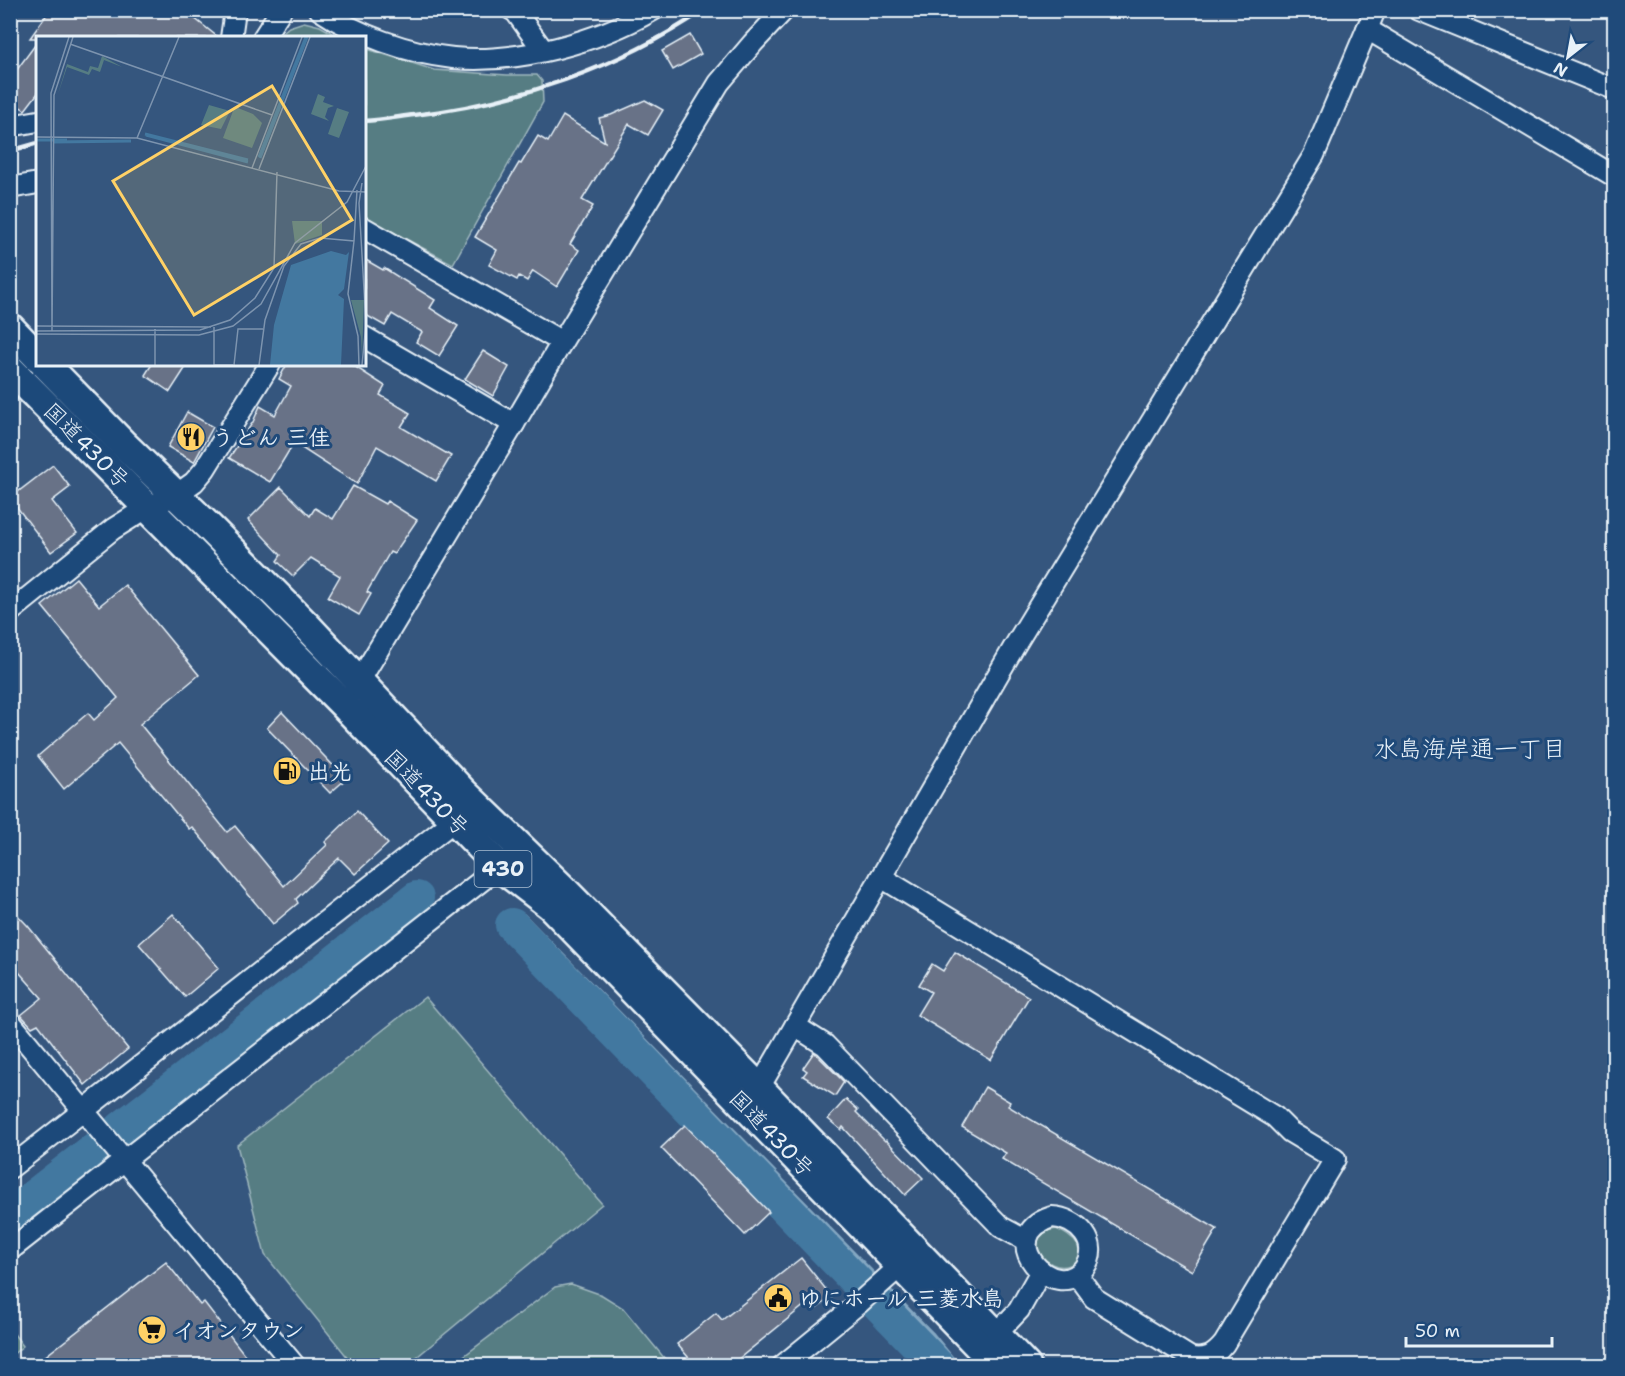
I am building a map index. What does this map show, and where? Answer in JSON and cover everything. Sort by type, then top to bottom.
[{"type":"highway","points":[[10,328],[36,355]]},
{"type":"highway","name":"国道430号","points":[[47,366],[307,626],[351,694]]},
{"type":"highway","name":"国道430号","points":[[10,369],[148,507],[351,694],[465,812],[500,867],[550,905],[751,1095]]},
{"type":"highway","name":"国道430号","points":[[465,812],[521,849],[751,1095],[901,1265],[992,1350],[1026,1365]]},
{"type":"street","points":[[231,36],[235,10]]},
{"type":"street","points":[[264,36],[281,10]]},
{"type":"street","points":[[320,10],[348,28],[378,40],[453,58],[495,58],[567,46],[610,32],[653,10]]},
{"type":"street","points":[[512,10],[543,50]]},
{"type":"street","points":[[351,694],[719,83],[784,10]]},
{"type":"street","points":[[751,1095],[795,1026],[1014,647],[1314,155],[1375,10]]},
{"type":"street","points":[[1419,10],[1446,15],[1614,89]]},
{"type":"street","points":[[1367,29],[1614,176]]},
{"type":"street","points":[[10,126],[36,121]]},
{"type":"street","points":[[10,188],[36,183]]},
{"type":"street","points":[[366,229],[562,342]]},
{"type":"street","points":[[366,338],[514,424]]},
{"type":"street","points":[[10,612],[114,529],[148,507],[176,495],[195,482],[269,366]]},
{"type":"street","points":[[10,1168],[90,1118],[465,812]]},
{"type":"street","points":[[10,1250],[119,1154],[521,849]]},
{"type":"street","points":[[881,877],[1275,1118],[1290,1132],[1335,1159],[1224,1344],[1215,1355],[1204,1360],[1191,1358],[1094,1298],[1077,1275]]},
{"type":"street","points":[[10,1022],[295,1365]]},
{"type":"street","points":[[795,1026],[825,1045],[1001,1227],[1027,1241]]},
{"type":"street","points":[[1052,1217],[1061,1218],[1083,1230],[1088,1239],[1089,1259],[1077,1275],[1067,1279],[1057,1279],[1035,1267],[1027,1251],[1027,1241],[1036,1225],[1043,1220],[1052,1217]]},
{"type":"street","points":[[782,1365],[865,1299],[901,1265]]},
{"type":"street","points":[[992,1350],[1019,1310],[1041,1271]]},
{"type":"green space","points":[[304,22],[320,26],[337,36],[278,36],[289,27]]},
{"type":"green space","points":[[366,49],[434,70],[537,75],[542,81],[543,102],[453,264],[366,218]]},
{"type":"green space","points":[[425,997],[602,1204],[407,1365],[353,1364],[265,1255],[237,1145]]},
{"type":"green space","points":[[1056,1229],[1068,1235],[1078,1245],[1080,1256],[1070,1265],[1061,1267],[1052,1264],[1040,1253],[1037,1245],[1039,1238],[1045,1232]]},
{"type":"green space","points":[[571,1284],[602,1295],[623,1308],[670,1365],[452,1365],[555,1287]]},
{"type":"green space","points":[[11,1330],[23,1346],[11,1356]]},
{"type":"building","points":[[50,10],[184,10],[216,36],[36,36],[36,38],[30,38]]},
{"type":"building","points":[[690,35],[701,54],[673,70],[662,51]]},
{"type":"building","points":[[36,44],[36,96],[25,110],[10,100],[10,79]]},
{"type":"building","points":[[645,100],[663,110],[648,135],[629,124],[582,200],[593,206],[570,244],[579,250],[557,287],[533,271],[527,281],[519,276],[517,280],[489,265],[497,250],[475,237],[519,163],[521,164],[538,136],[548,142],[563,116],[605,142],[599,118]]},
{"type":"building","points":[[366,260],[383,270],[384,268],[435,300],[430,308],[458,326],[439,356],[416,342],[422,332],[392,314],[385,326],[366,315]]},
{"type":"building","points":[[483,351],[509,367],[493,396],[465,379]]},
{"type":"building","points":[[151,366],[187,366],[170,392],[145,375]]},
{"type":"building","points":[[286,366],[354,366],[385,386],[380,395],[410,413],[401,427],[451,456],[436,481],[377,446],[357,484],[293,444],[270,482],[229,458],[253,422],[260,406],[275,415],[291,386],[279,379]]},
{"type":"building","name":"うどん 三佳","points":[[187,412],[213,427],[194,462],[168,447]]},
{"type":"building","points":[[53,465],[70,487],[52,501],[77,533],[51,552],[10,498]]},
{"type":"building","points":[[353,486],[385,504],[387,501],[417,520],[394,554],[390,552],[367,592],[371,594],[359,615],[328,597],[340,576],[311,558],[293,576],[277,561],[281,555],[248,520],[281,487],[310,516],[315,508],[333,519]]},
{"type":"building","points":[[76,578],[99,606],[125,585],[199,675],[140,724],[227,832],[235,826],[284,886],[327,845],[325,842],[357,811],[388,844],[355,874],[339,858],[296,899],[298,903],[273,924],[192,827],[189,829],[118,743],[64,789],[38,756],[88,713],[94,720],[118,698],[42,606]]},
{"type":"building","points":[[282,712],[346,779],[330,793],[267,728]]},
{"type":"building","points":[[10,907],[128,1049],[85,1085],[38,1024],[32,1027],[21,1015],[42,998],[10,962]]},
{"type":"building","points":[[173,914],[219,968],[185,997],[139,944]]},
{"type":"building","points":[[955,952],[1029,997],[991,1060],[917,1015],[931,992],[919,985],[932,964],[943,971]]},
{"type":"building","points":[[814,1052],[844,1082],[835,1096],[803,1076],[807,1071],[803,1068]]},
{"type":"building","points":[[985,1087],[1010,1102],[1008,1106],[1217,1229],[1192,1271],[1002,1159],[1006,1153],[962,1127]]},
{"type":"building","points":[[846,1099],[858,1110],[856,1112],[923,1178],[905,1195],[843,1127],[841,1130],[828,1119]]},
{"type":"building","points":[[685,1125],[769,1212],[745,1235],[661,1148]]},
{"type":"building","points":[[801,1258],[832,1297],[817,1308],[811,1300],[731,1365],[695,1365],[677,1344],[716,1313],[722,1320]]},
{"type":"building","name":"イオンタウン","points":[[166,1262],[200,1305],[204,1302],[245,1355],[232,1365],[34,1365]]},
{"type":"waterway","points":[[10,1200],[411,890]]},
{"type":"waterway","points":[[10,1215],[417,898]]},
{"type":"waterway","points":[[523,916],[931,1334],[957,1366]]},
{"type":"waterway","points":[[512,925],[938,1366]]},
{"type":"railway","points":[[366,121],[490,102],[565,80],[637,49],[704,10]]},
{"type":"railway","points":[[10,151],[36,144]]},
{"type":"place","name":"うどん 三佳","points":[[191,437]]},
{"type":"place","name":"出光","points":[[287,771]]},
{"type":"place","name":"ゆにホール 三菱水島","points":[[778,1298]]},
{"type":"place","name":"イオンタウン","points":[[152,1330]]},
{"type":"district","name":"水島海岸通一丁目","points":[[1470,749]]}]
